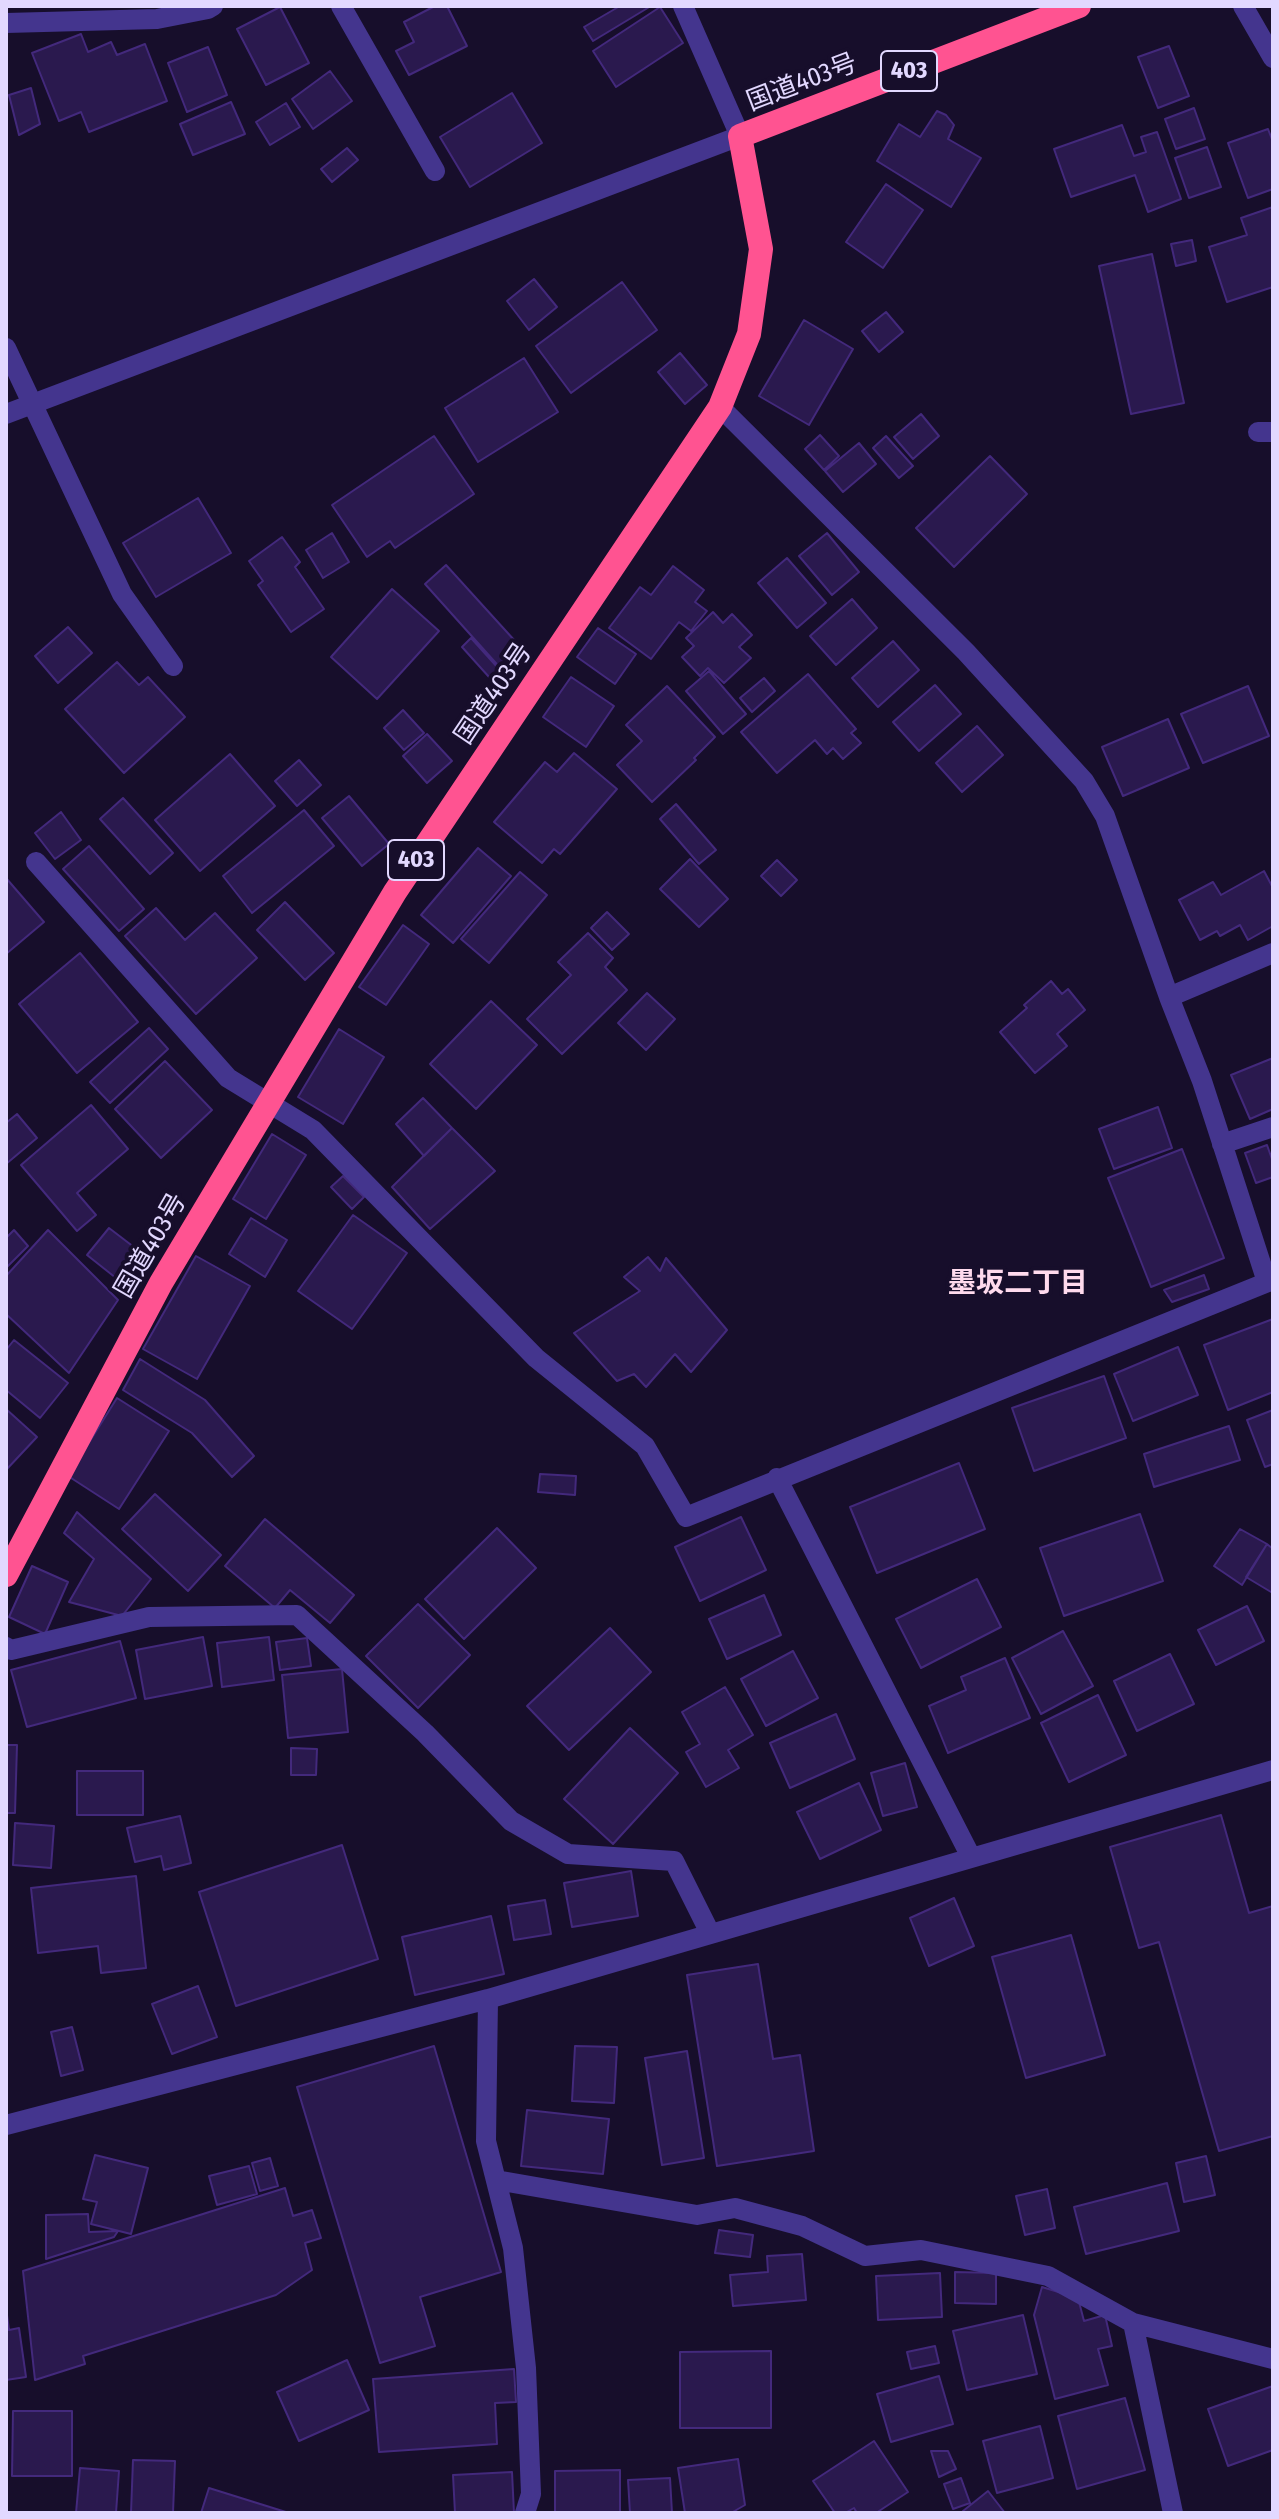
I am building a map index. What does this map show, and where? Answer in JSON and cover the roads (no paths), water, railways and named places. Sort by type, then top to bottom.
[{"type":"highway","name":"国道403号","points":[[6,1575],[161,1283],[395,892],[720,407],[749,334],[761,249],[740,136],[1079,6]]},
{"type":"street","points":[[6,23],[157,19],[213,6]]},
{"type":"street","points":[[341,6],[435,171]]},
{"type":"street","points":[[6,414],[740,136],[683,6]]},
{"type":"street","points":[[1243,6],[1273,58]]},
{"type":"street","points":[[6,348],[122,594],[173,666]]},
{"type":"street","points":[[36,862],[228,1078],[313,1130],[536,1358],[645,1446],[686,1517],[1270,1281],[1202,1081],[1105,816],[1084,781],[966,652],[720,407]]},
{"type":"street","points":[[1169,997],[1273,953]]},
{"type":"street","points":[[1222,1144],[1273,1127]]},
{"type":"street","points":[[777,1478],[971,1857]]},
{"type":"street","points":[[6,1647],[11,1650],[149,1617],[297,1615],[425,1733],[511,1821],[568,1854],[674,1861],[710,1933]]},
{"type":"street","points":[[6,2125],[488,1999],[1273,1770]]},
{"type":"street","points":[[488,1999],[486,2141],[513,2248],[526,2368],[531,2494],[525,2513]]},
{"type":"street","points":[[496,2180],[697,2215],[735,2208],[802,2226],[865,2256],[921,2250],[1048,2276],[1133,2323],[1273,2359]]},
{"type":"street","points":[[1133,2323],[1173,2513]]},
{"type":"district","name":"墨坂二丁目","points":[[1018,1284]]}]
